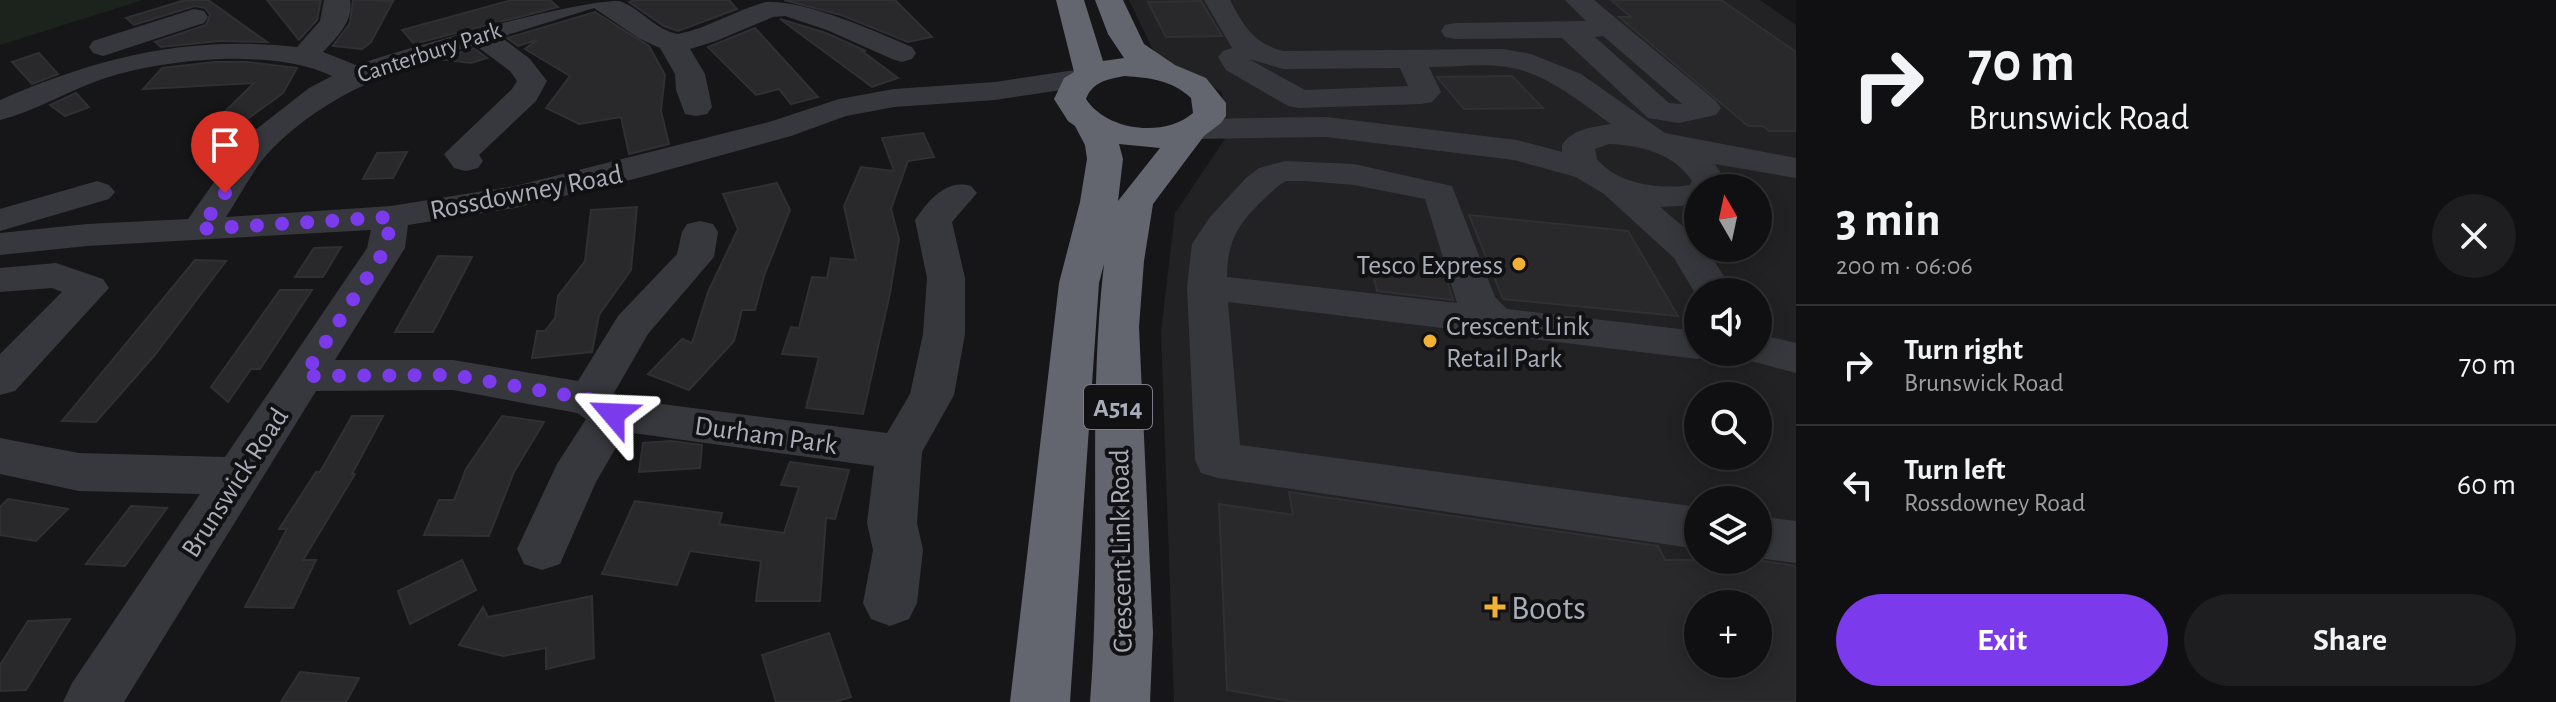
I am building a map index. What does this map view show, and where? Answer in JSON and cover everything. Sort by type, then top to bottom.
[{"type":"highway","name":"Crescent Link Road","points":[[1040,702],[1079,283],[1099,202],[1105,159],[1084,96],[1087,53],[1070,0]]},
{"type":"highway","points":[[1109,0],[1127,45],[1139,59],[1184,79],[1196,117],[1169,137],[1143,138],[1108,131],[1084,96],[1125,67],[1164,71]]},
{"type":"highway","name":"Crescent Link Road","points":[[1120,702],[1124,633],[1118,327],[1124,261],[1135,203],[1196,117]]},
{"type":"street","points":[[304,56],[337,18],[337,0]]},
{"type":"street","points":[[1217,0],[1245,47],[1255,54],[1283,60],[1414,49],[1569,29],[1612,28]]},
{"type":"street","points":[[1569,29],[1659,111],[1679,114],[1705,108],[1578,0]]},
{"type":"street","name":"Canterbury Park","points":[[200,229],[257,145],[320,95],[355,75],[586,1],[622,12],[644,30],[672,43]]},
{"type":"street","points":[[696,107],[690,74],[672,43],[712,33],[775,8],[804,12],[902,53]]},
{"type":"street","points":[[121,64],[102,46],[194,17]]},
{"type":"street","points":[[1378,32],[1414,49],[1531,63],[1570,80],[1592,99],[1696,162],[1706,174]]},
{"type":"street","points":[[466,161],[461,154],[525,94],[532,81],[520,65],[480,35]]},
{"type":"street","points":[[1245,47],[1233,53],[1236,64],[1299,99],[1313,100],[1421,95],[1426,92],[1414,67],[1414,49]]},
{"type":"street","points":[[0,111],[75,79],[121,64],[225,53],[304,56],[355,75]]},
{"type":"street","name":"Rossdowney Road","points":[[0,244],[87,235],[391,217],[515,197],[630,170],[780,129],[839,108],[894,98],[995,91],[1084,96]]},
{"type":"street","points":[[1592,99],[1595,159],[1684,246]]},
{"type":"street","points":[[1196,117],[1326,127],[1595,159],[1659,198],[1684,195]]},
{"type":"street","points":[[1595,159],[1615,134],[1793,168]]},
{"type":"street","points":[[1756,174],[1793,168]]},
{"type":"street","points":[[1496,322],[1477,303],[1440,193],[1411,183],[1298,170],[1269,176],[1214,236],[1209,253],[1207,287],[1218,460],[1684,526]]},
{"type":"street","points":[[0,220],[97,192]]},
{"type":"street","points":[[890,603],[898,550],[892,523],[899,452],[932,395],[944,334],[946,278],[933,220],[959,193]]},
{"type":"street","name":"Brunswick Road","points":[[92,702],[386,248],[391,217]]},
{"type":"street","points":[[542,549],[574,477],[632,326],[695,257],[700,232]]},
{"type":"street","points":[[0,280],[56,275],[89,288],[0,380]]},
{"type":"street","points":[[1207,287],[1684,343]]},
{"type":"street","points":[[1772,352],[1796,358]]},
{"type":"street","name":"Durham Park","points":[[304,376],[453,375],[601,406],[899,452]]},
{"type":"street","points":[[0,456],[79,472],[237,476]]},
{"type":"street","points":[[1772,539],[1796,542]]},
{"type":"shaded area","points":[[0,0],[143,0],[0,45]]},
{"type":"shaded area","name":"Crescent Link Retail Park","points":[[1129,0],[1760,0],[1796,25],[1796,702],[1174,702],[1161,331],[1175,213],[1227,136],[1222,92],[1157,58]]},
{"type":"building","points":[[185,0],[208,0],[267,42],[219,41],[161,47],[155,42],[206,25],[210,15],[205,8],[195,6],[134,25],[126,18]]},
{"type":"building","points":[[267,0],[321,0],[317,20],[299,40]]},
{"type":"building","points":[[353,0],[393,1],[371,42],[362,49],[333,46],[350,23]]},
{"type":"building","points":[[512,0],[550,0],[558,7],[414,44],[402,30]]},
{"type":"building","points":[[729,0],[737,9],[678,31],[664,26],[629,2]]},
{"type":"building","points":[[784,0],[895,0],[932,37],[908,42],[841,15]]},
{"type":"building","points":[[1611,0],[1721,0],[1796,52],[1796,131],[1769,131],[1763,126],[1748,126],[1619,17],[1631,17]]},
{"type":"building","points":[[1201,1],[1222,36],[1166,37],[1148,2]]},
{"type":"building","points":[[595,12],[649,46],[665,75],[661,111],[669,144],[629,154],[621,117],[579,124],[546,108],[570,76],[525,49],[537,40],[518,46],[507,38]]},
{"type":"building","points":[[780,19],[826,33],[866,51],[862,51],[898,78],[872,87]]},
{"type":"building","points":[[755,28],[818,97],[791,104],[779,89],[756,95],[708,47]]},
{"type":"building","points":[[474,48],[487,58],[471,63],[439,59]]},
{"type":"building","points":[[39,53],[58,74],[32,84],[12,62]]},
{"type":"building","points":[[215,62],[297,68],[283,93],[215,143],[205,131],[254,83],[143,89],[162,68]]},
{"type":"building","points":[[1512,76],[1543,108],[1464,109],[1437,77]]},
{"type":"building","points":[[76,93],[89,107],[65,116],[50,105]]},
{"type":"building","points":[[923,133],[934,157],[908,161],[891,209],[899,239],[863,414],[806,408],[819,357],[782,354],[791,327],[799,328],[812,277],[827,278],[831,258],[856,260],[844,206],[861,167],[894,171],[882,138]]},
{"type":"building","points":[[407,152],[393,178],[363,179],[377,153]]},
{"type":"building","points":[[777,183],[790,210],[764,276],[755,310],[742,310],[734,341],[689,390],[648,374],[682,339],[692,343],[708,292],[738,229],[723,194]]},
{"type":"building","points":[[637,207],[631,270],[599,315],[592,352],[532,358],[537,331],[545,331],[555,318],[558,296],[585,261],[591,210]]},
{"type":"building","points":[[1469,215],[1628,231],[1678,316],[1503,299]]},
{"type":"building","points":[[341,247],[323,277],[295,277],[314,248]]},
{"type":"building","points":[[438,256],[472,257],[433,332],[395,332]]},
{"type":"building","points":[[195,260],[226,261],[154,356],[96,422],[62,421]]},
{"type":"building","points":[[1371,265],[1445,273],[1453,300],[1377,291]]},
{"type":"building","points":[[280,290],[312,290],[260,369],[251,369],[228,402],[211,387]]},
{"type":"building","points":[[352,416],[383,416],[352,474],[355,474],[303,560],[316,560],[293,608],[245,607],[287,529],[279,529],[316,472],[320,472]]},
{"type":"building","points":[[502,416],[544,422],[514,472],[489,536],[424,535],[439,500],[454,500],[466,469]]},
{"type":"building","points":[[671,441],[702,445],[700,468],[639,472],[643,443]]},
{"type":"building","points":[[790,462],[849,470],[835,519],[826,518],[820,601],[756,601],[761,561],[690,551],[677,585],[602,574],[635,501],[722,513],[719,524],[784,533],[799,487],[781,485]]},
{"type":"building","points":[[1289,492],[1658,546],[1665,560],[1684,560],[1684,574],[1772,574],[1772,562],[1796,566],[1796,702],[1295,702],[1227,690],[1219,504],[1293,515]]},
{"type":"building","points":[[8,499],[68,509],[36,541],[0,535],[0,507]]},
{"type":"building","points":[[131,506],[167,508],[125,566],[86,564]]},
{"type":"building","points":[[462,560],[476,590],[410,624],[398,591]]},
{"type":"building","points":[[592,596],[594,658],[546,669],[546,648],[503,656],[459,645],[483,607],[488,617]]},
{"type":"building","points":[[70,619],[26,690],[0,691],[0,665],[28,621]]},
{"type":"building","points":[[829,633],[851,697],[835,702],[776,702],[762,655]]},
{"type":"building","points":[[300,672],[359,678],[346,702],[281,702]]},
{"type":"place","name":"Tesco Express","points":[[1519,264]]},
{"type":"place","name":"Crescent Link Retail Park","points":[[1430,341]]},
{"type":"place","name":"Boots","points":[[1495,607]]},
{"type":"route","points":[[225,193],[200,229],[391,217],[386,248],[304,376],[453,375],[589,399],[613,414]]}]
